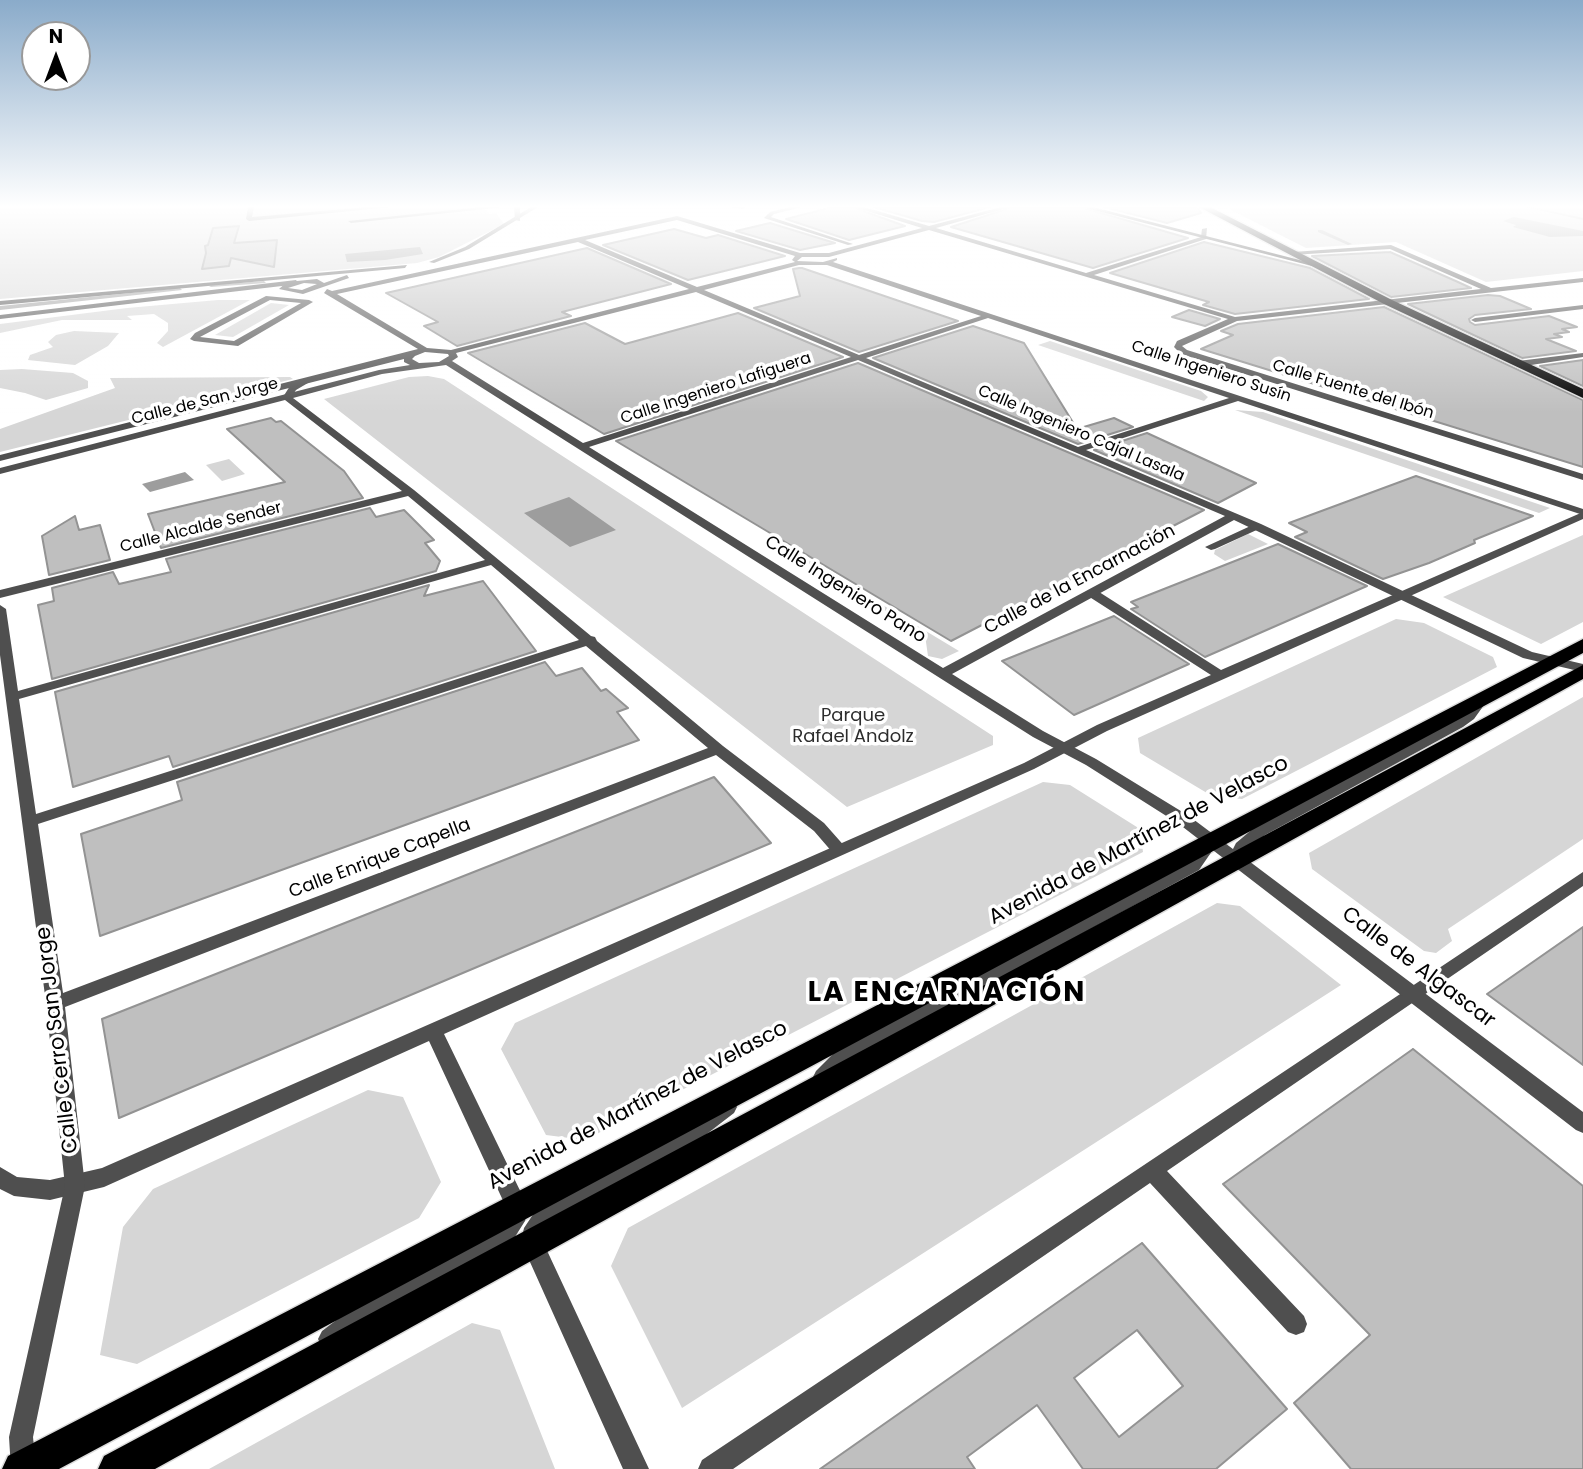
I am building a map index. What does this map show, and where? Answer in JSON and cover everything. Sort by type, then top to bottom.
[{"type":"highway","points":[[1337,276],[1583,394]]},
{"type":"highway","name":"Avenida de Martínez de Velasco","points":[[22,1469],[749,1085],[1224,849],[1571,666],[1583,645]]},
{"type":"highway","name":"Avenida de Martínez de Velasco","points":[[117,1469],[813,1089],[1483,697],[1571,666]]},
{"type":"street","points":[[0,303],[307,276]]},
{"type":"street","points":[[311,281],[338,276]]},
{"type":"street","points":[[206,293],[307,291],[356,276]]},
{"type":"street","points":[[333,293],[414,276]]},
{"type":"street","name":"Calle Ingeniero Cajal Lasala","points":[[666,276],[1257,526],[1528,655],[1571,666]]},
{"type":"street","points":[[319,287],[333,293],[421,351],[449,357],[744,276]]},
{"type":"street","name":"Calle Ingeniero Susín","points":[[875,276],[988,316],[1583,514]]},
{"type":"street","points":[[1088,276],[1236,319],[1583,280]]},
{"type":"street","points":[[1457,276],[1490,290]]},
{"type":"street","points":[[281,278],[298,281]]},
{"type":"street","points":[[0,317],[298,281],[319,282],[319,287]]},
{"type":"street","points":[[292,292],[284,287],[298,281]]},
{"type":"street","points":[[292,292],[269,298],[194,339],[235,344],[309,302],[313,296],[307,291]]},
{"type":"street","points":[[269,298],[309,302]]},
{"type":"street","points":[[1475,320],[1583,307]]},
{"type":"street","name":"Calle Ingeniero Lafiguera","points":[[581,447],[988,316]]},
{"type":"street","name":"Calle Fuente del Ibón","points":[[1236,319],[1180,343],[1178,347],[1184,352],[1583,477]]},
{"type":"street","points":[[418,366],[407,360],[421,351]]},
{"type":"street","name":"Calle de San Jorge","points":[[0,460],[421,351]]},
{"type":"street","points":[[1518,364],[1583,355]]},
{"type":"street","name":"Calle de San Jorge","points":[[0,471],[449,357]]},
{"type":"street","name":"Calle Ingeniero Pano","points":[[449,357],[581,447],[942,674],[1146,796],[1224,849]]},
{"type":"street","points":[[309,380],[293,388],[287,397],[410,492],[591,640],[718,749],[819,827],[839,849]]},
{"type":"street","points":[[1079,450],[1239,398]]},
{"type":"street","name":"Calle Alcalde Sender","points":[[0,594],[410,492]]},
{"type":"street","points":[[0,1177],[14,1185],[50,1190],[104,1177],[1583,514]]},
{"type":"street","name":"Calle de la Encarnación","points":[[942,674],[1234,516]]},
{"type":"street","points":[[1211,547],[1257,526]]},
{"type":"street","points":[[12,697],[494,561]]},
{"type":"street","points":[[1092,593],[1221,676]]},
{"type":"street","name":"Calle Cerro San Jorge","points":[[0,609],[55,1003],[75,1185],[21,1437],[22,1469]]},
{"type":"street","points":[[30,821],[591,640]]},
{"type":"street","points":[[1224,849],[1242,847],[1260,831],[1458,724],[1469,716],[1483,697]]},
{"type":"street","name":"Calle Enrique Capella","points":[[55,1003],[718,749]]},
{"type":"street","name":"Calle de Algascar","points":[[1224,849],[1583,1124]]},
{"type":"street","points":[[711,1469],[1583,878]]},
{"type":"street","points":[[295,1372],[348,1324],[375,1305],[505,1233],[514,1221],[517,1207],[433,1031]]},
{"type":"street","points":[[636,1469],[532,1242],[535,1228],[544,1217],[688,1137],[732,1104],[749,1085]]},
{"type":"street","points":[[1153,1171],[1296,1324]]},
{"type":"green space","points":[[0,276],[272,276],[0,299]]},
{"type":"green space","points":[[1471,276],[1543,276],[1486,282]]},
{"type":"green space","points":[[218,300],[250,300],[163,347],[157,343],[168,331],[168,323],[154,314],[127,316],[132,320],[62,320],[0,333],[0,324]]},
{"type":"green space","points":[[271,303],[289,305],[233,337],[215,335]]},
{"type":"green space","points":[[74,331],[119,333],[108,346],[75,365],[28,360],[30,355],[53,347],[48,342],[56,335]]},
{"type":"green space","points":[[1050,341],[1201,391],[1208,397],[1204,401],[1038,345]]},
{"type":"green space","points":[[0,370],[73,373],[88,381],[88,388],[46,400],[0,388]]},
{"type":"green space","name":"Parque Rafael Andolz","points":[[409,377],[444,379],[993,736],[993,745],[847,807],[324,399]]},
{"type":"green space","points":[[110,378],[293,379],[0,452],[0,429],[115,388]]},
{"type":"green space","points":[[1235,410],[1263,412],[1550,508],[1539,513]]},
{"type":"green space","points":[[229,459],[245,474],[222,481],[206,465]]},
{"type":"green space","points":[[1248,534],[1268,544],[1225,561],[1214,554],[1215,550]]},
{"type":"green space","points":[[1583,535],[1583,622],[1541,644],[1443,597]]},
{"type":"green space","points":[[793,551],[959,651],[942,659],[928,656],[925,635],[789,552]]},
{"type":"green space","points":[[1396,619],[1424,623],[1493,657],[1497,667],[1242,799],[1212,796],[1140,753],[1138,738]]},
{"type":"green space","points":[[1583,697],[1583,839],[1448,929],[1452,941],[1436,953],[1424,951],[1312,869],[1309,853]]},
{"type":"green space","points":[[1043,782],[1070,785],[1140,829],[1143,852],[585,1140],[546,1135],[501,1049],[515,1023]]},
{"type":"green space","points":[[1217,903],[1240,906],[1341,985],[682,1408],[611,1266],[628,1228]]},
{"type":"green space","points":[[368,1090],[403,1097],[441,1182],[419,1218],[137,1364],[100,1355],[123,1227],[153,1189]]},
{"type":"green space","points":[[472,1323],[500,1330],[555,1469],[209,1469]]},
{"type":"shaded area","points":[[185,472],[194,480],[150,492],[142,484]]},
{"type":"shaded area","points":[[569,497],[616,530],[570,547],[524,513]]},
{"type":"building","points":[[464,276],[651,276],[671,284],[562,312],[571,316],[457,346],[424,326],[438,322],[386,293]]},
{"type":"building","points":[[677,276],[706,276],[688,280]]},
{"type":"building","points":[[795,276],[824,276],[958,321],[859,352],[754,308],[800,296]]},
{"type":"building","points":[[1119,276],[1324,276],[1369,299],[1235,314],[1203,305],[1209,302]]},
{"type":"building","points":[[1350,276],[1443,276],[1471,288],[1391,297]]},
{"type":"building","points":[[1500,296],[1531,309],[1475,315],[1469,319],[1470,322],[1475,325],[1549,316],[1577,327],[1562,329],[1569,332],[1554,334],[1562,337],[1546,339],[1576,351],[1522,358],[1408,304]]},
{"type":"building","points":[[1384,307],[1583,400],[1583,467],[1201,349],[1233,335],[1221,331],[1238,324]]},
{"type":"building","points":[[1189,310],[1220,319],[1205,326],[1172,317]]},
{"type":"building","points":[[738,313],[843,357],[604,434],[468,353],[585,323],[625,344]]},
{"type":"building","points":[[973,326],[1024,343],[1077,429],[1114,418],[1133,427],[1078,444],[873,358]]},
{"type":"building","points":[[1583,360],[1583,386],[1540,366]]},
{"type":"building","points":[[858,363],[1204,510],[951,641],[616,441]]},
{"type":"building","points":[[271,418],[276,422],[281,421],[344,471],[363,498],[161,548],[148,514],[285,482],[227,429]]},
{"type":"building","points":[[1147,433],[1256,483],[1218,503],[1094,450]]},
{"type":"building","points":[[1416,476],[1533,516],[1474,540],[1475,543],[1429,563],[1383,579],[1295,537],[1307,532],[1289,523]]},
{"type":"building","points":[[370,508],[376,517],[404,510],[434,540],[425,543],[440,561],[436,571],[52,679],[38,605],[54,601],[52,588],[113,572],[119,584],[171,572],[166,559]]},
{"type":"building","points":[[75,516],[79,530],[100,525],[110,560],[49,575],[42,536]]},
{"type":"building","points":[[1278,544],[1367,586],[1205,657],[1131,609],[1138,607],[1131,602]]},
{"type":"building","points":[[483,581],[536,651],[173,767],[169,756],[73,787],[55,692],[429,585],[424,596]]},
{"type":"building","points":[[1114,616],[1189,664],[1074,715],[1002,661]]},
{"type":"building","points":[[545,662],[556,676],[582,668],[601,691],[606,689],[628,708],[617,712],[639,740],[100,936],[81,834],[182,800],[177,782]]},
{"type":"building","points":[[714,777],[771,843],[119,1118],[102,1019]]},
{"type":"building","points":[[1583,927],[1583,1065],[1487,994]]},
{"type":"building","points":[[1413,1049],[1583,1186],[1583,1469],[1351,1469],[1294,1403],[1370,1335],[1223,1184]]},
{"type":"building","points":[[1142,1243],[1287,1409],[1216,1469],[1083,1469],[1037,1405],[967,1457],[975,1469],[820,1469]],"holes":[[[1137,1330],[1183,1386],[1119,1437],[1074,1378]]]},
{"type":"waterway","points":[[211,286],[264,282]]},
{"type":"waterway","points":[[0,308],[180,289]]},
{"type":"district","name":"LA ENCARNACIÓN","points":[[947,994]]}]
